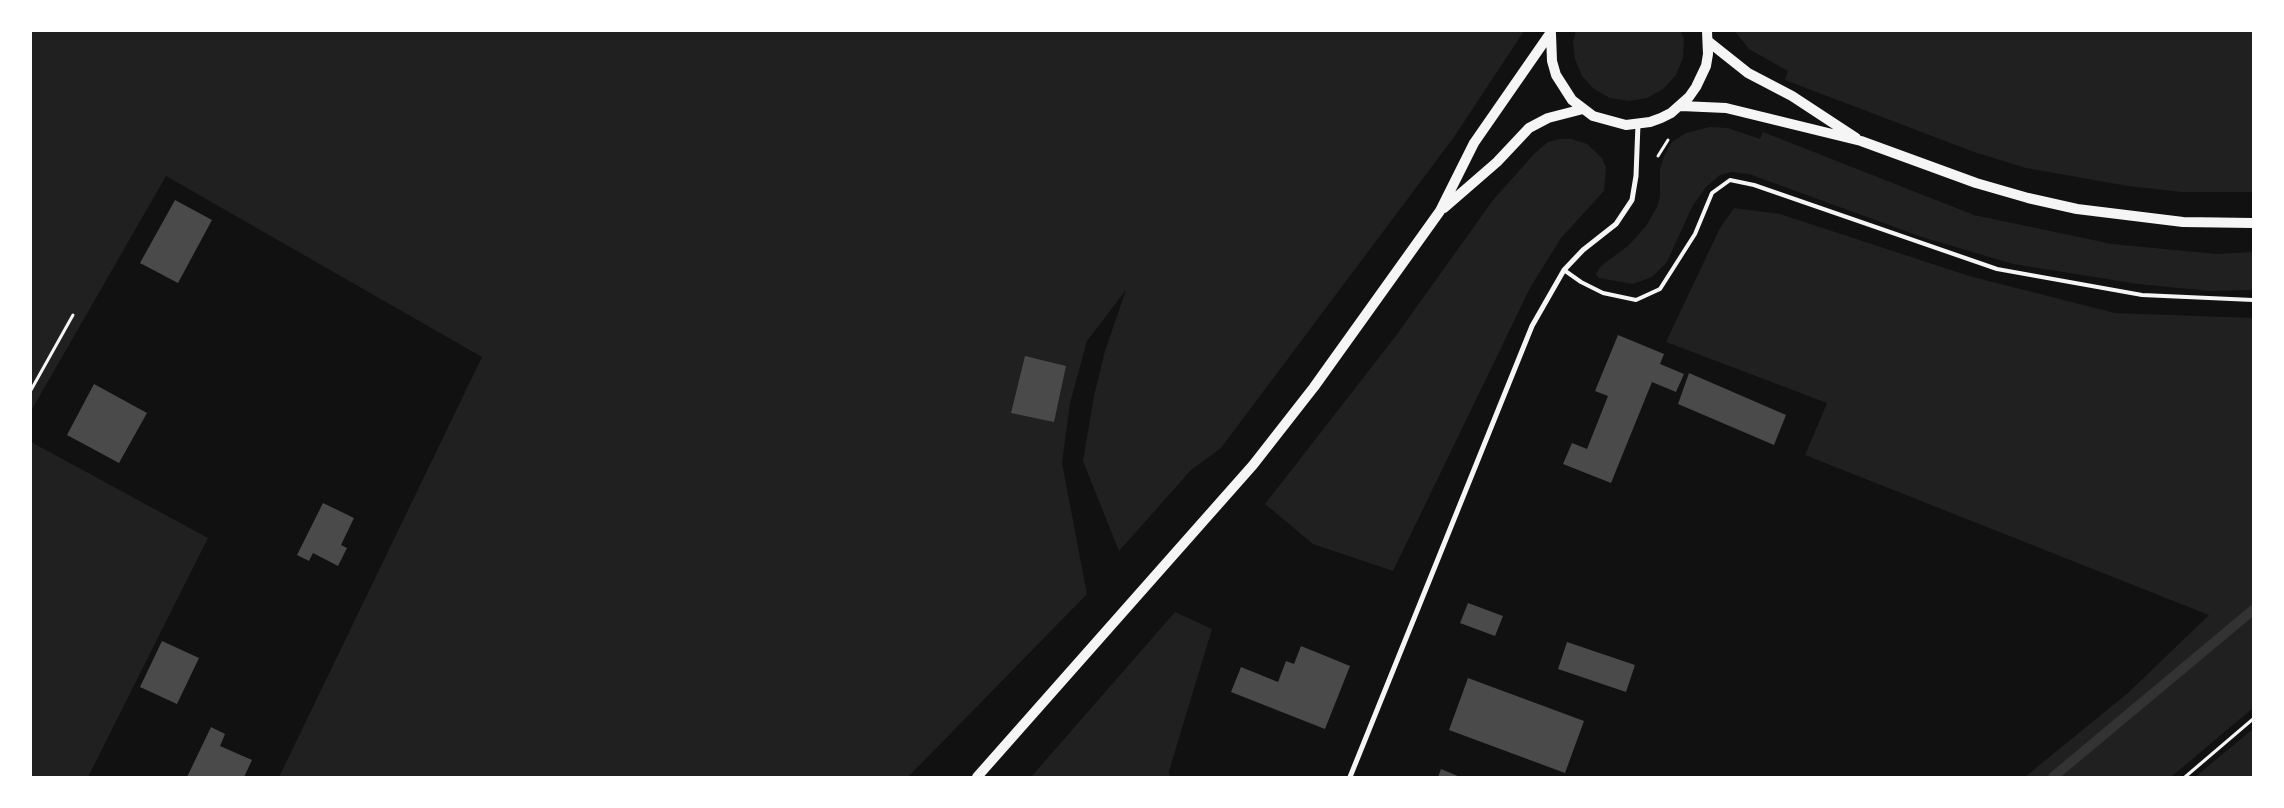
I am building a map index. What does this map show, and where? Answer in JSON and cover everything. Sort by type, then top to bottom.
[{"type":"main road","points":[[1551,32],[1551,54],[1556,75],[1572,100],[1583,109],[1603,120],[1626,125],[1661,118],[1680,106],[1696,88],[1702,77],[1708,36]]},
{"type":"main road","points":[[977,777],[1253,465],[1314,387],[1440,211],[1474,142],[1551,32]]},
{"type":"main road","points":[[1708,36],[1748,73],[1792,96],[1861,141]]},
{"type":"main road","points":[[1680,106],[1726,108],[1861,141],[1976,183],[2028,198],[2077,209],[2183,222],[2253,222]]},
{"type":"main road","points":[[1440,211],[1497,162],[1529,128],[1548,118],[1583,109]]},
{"type":"street","points":[[1350,777],[1532,326],[1564,270],[1582,250],[1616,224],[1628,209],[1632,200],[1636,176],[1638,124]]},
{"type":"lane","points":[[1564,270],[1581,282],[1604,293],[1620,297],[1636,300],[1660,290],[1695,234],[1712,193],[1730,180],[1754,185],[1998,269],[2142,294],[2253,300]]},
{"type":"path","points":[[31,390],[73,315]]},
{"type":"path","points":[[2185,777],[2253,720]]},
{"type":"shaded area","points":[[31,31],[1524,31],[1454,137],[1221,448],[1191,470],[1119,551],[1083,461],[1094,396],[1105,351],[1126,290],[1087,341],[1070,403],[1062,463],[1087,594],[908,777],[279,777],[482,357],[166,176],[31,411]]},
{"type":"shaded area","points":[[1576,31],[1681,31],[1684,39],[1683,58],[1676,75],[1663,89],[1647,98],[1629,101],[1610,98],[1594,89],[1582,76],[1575,59],[1573,41]]},
{"type":"shaded area","points":[[1735,31],[2253,31],[2253,192],[2182,192],[2128,186],[2026,168],[1974,152],[1785,80],[1788,71],[1749,49]]},
{"type":"shaded area","points":[[1710,127],[1728,128],[1760,139],[1763,132],[1974,215],[2112,244],[2217,254],[2253,252],[2253,290],[2209,291],[2138,284],[2013,264],[1922,237],[1749,174],[1732,172],[1720,175],[1706,187],[1693,205],[1667,262],[1652,277],[1633,284],[1599,278],[1596,274],[1601,266],[1629,245],[1646,226],[1657,207],[1660,196],[1660,169],[1664,156],[1672,142],[1686,133]]},
{"type":"shaded area","points":[[1559,139],[1571,139],[1587,144],[1602,158],[1606,167],[1604,191],[1561,238],[1530,288],[1393,571],[1313,544],[1265,504],[1395,337],[1493,200],[1535,153],[1548,142]]},
{"type":"shaded area","points":[[1734,208],[1780,214],[1969,276],[2115,313],[2253,318],[2253,708],[2171,777],[2025,777],[2129,692],[2209,615],[1805,455],[1827,403],[1666,342],[1720,228]]},
{"type":"shaded area","points":[[31,442],[208,538],[88,777],[31,777]]},
{"type":"shaded area","points":[[1175,612],[1212,629],[1169,771],[1170,777],[1031,777]]},
{"type":"shaded area","points":[[2253,729],[2253,777],[2195,777]]},
{"type":"building","points":[[175,200],[212,220],[178,283],[140,263]]},
{"type":"building","points":[[1618,335],[1664,354],[1660,364],[1684,374],[1676,392],[1652,382],[1611,483],[1563,464],[1572,443],[1587,449],[1608,396],[1595,391]]},
{"type":"building","points":[[1025,356],[1066,366],[1054,422],[1011,413]]},
{"type":"building","points":[[1689,373],[1786,415],[1774,445],[1678,404]]},
{"type":"building","points":[[94,384],[147,413],[119,463],[67,435]]},
{"type":"building","points":[[323,503],[354,518],[341,545],[347,548],[338,566],[313,553],[309,561],[297,555]]},
{"type":"building","points":[[1468,603],[1503,616],[1495,636],[1460,623]]},
{"type":"building","points":[[162,641],[199,658],[177,704],[140,687]]},
{"type":"building","points":[[1567,642],[1635,665],[1626,692],[1558,669]]},
{"type":"building","points":[[1301,646],[1350,666],[1325,729],[1231,692],[1241,667],[1278,682],[1286,661],[1294,664]]},
{"type":"building","points":[[1468,678],[1584,721],[1565,773],[1449,730]]},
{"type":"building","points":[[211,727],[225,734],[220,746],[252,760],[244,777],[187,777]]},
{"type":"building","points":[[1441,769],[1460,777],[1438,777]]},
{"type":"waterway","points":[[2053,777],[2253,610]]}]
